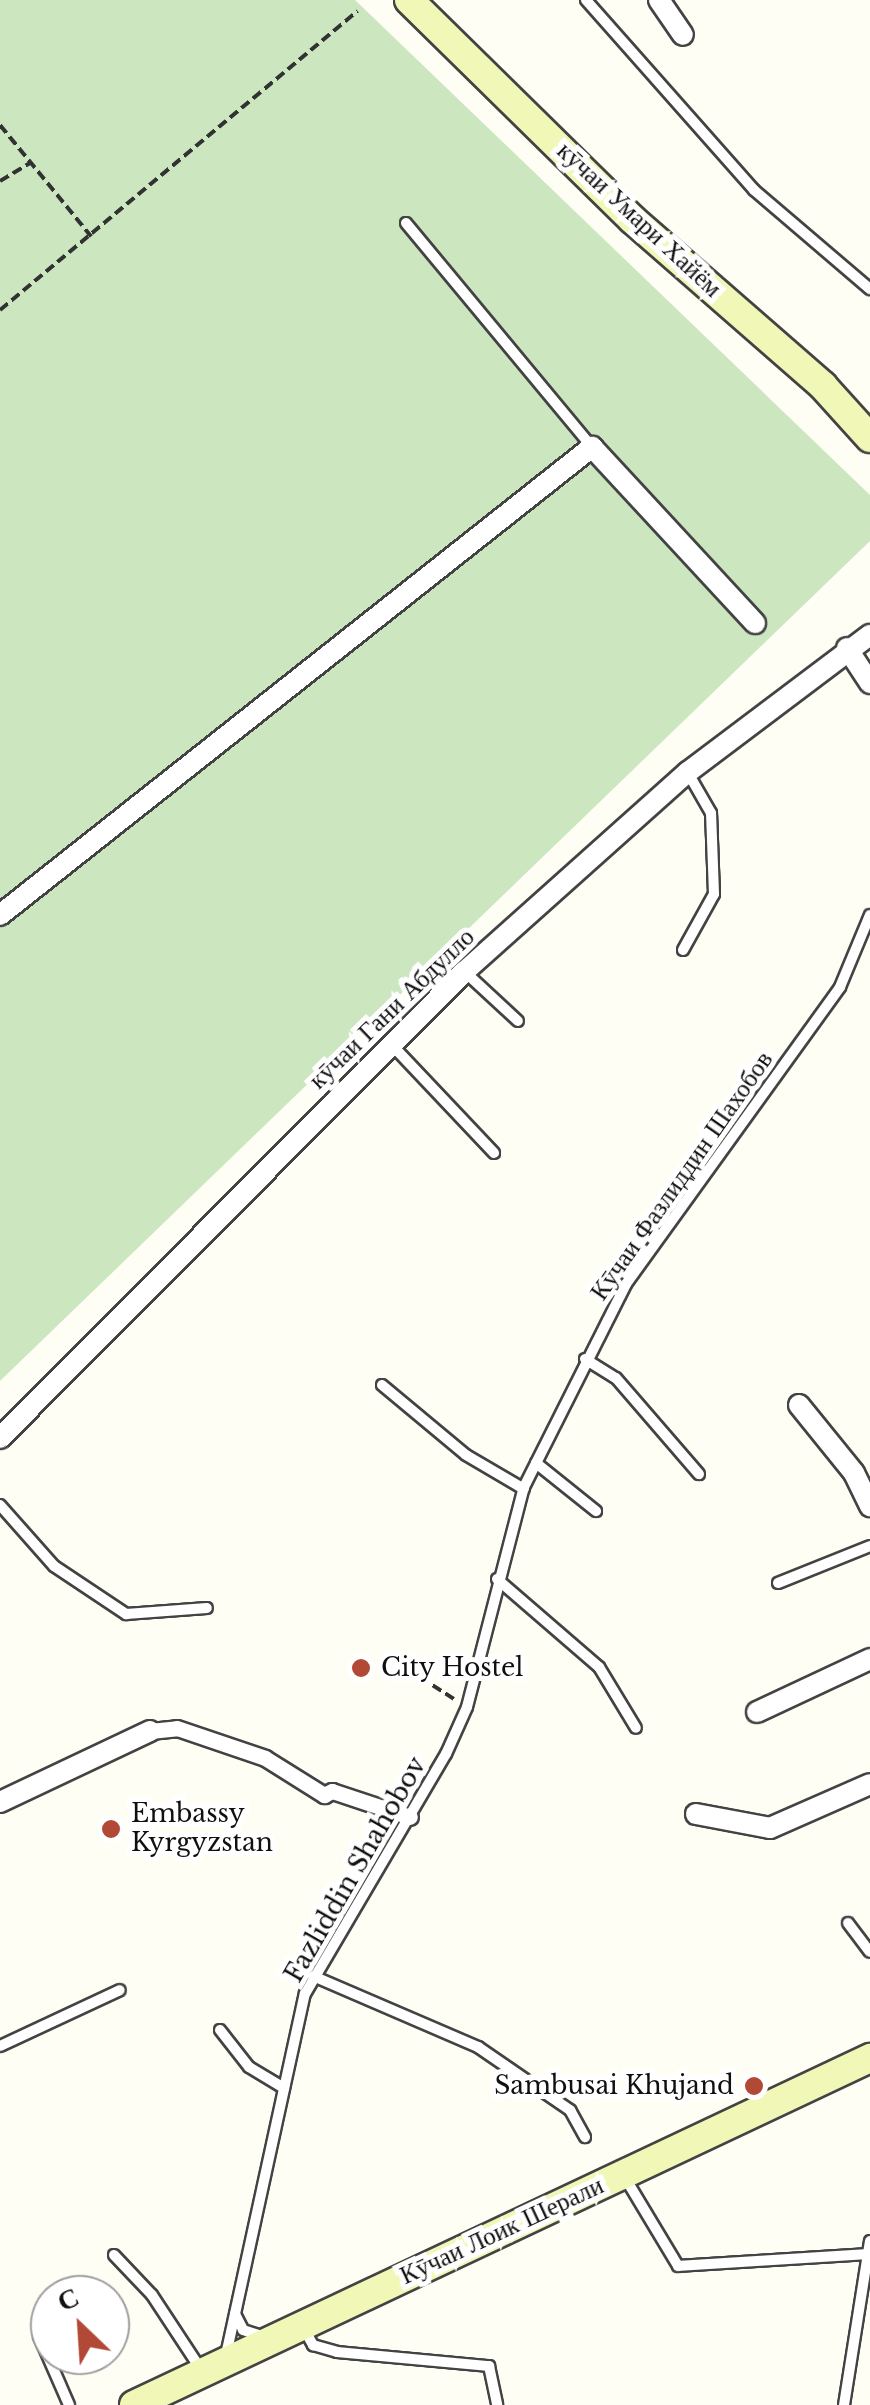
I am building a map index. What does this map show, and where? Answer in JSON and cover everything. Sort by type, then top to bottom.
[{"type":"main road","name":"кӯчаи Умари Хайём","points":[[409,0],[633,220],[822,386],[870,438]]},
{"type":"main road","name":"Кӯчаи Лоик Шерали","points":[[134,2405],[870,2058]]},
{"type":"street","points":[[659,0],[683,34]]},
{"type":"street","points":[[0,916],[592,447],[755,623]]},
{"type":"street","name":"кӯчаи Гани Абдулло","points":[[0,1438],[464,972],[688,772],[847,648],[870,636]]},
{"type":"street","points":[[847,648],[870,683]]},
{"type":"street","points":[[800,1404],[854,1474],[870,1506]]},
{"type":"street","points":[[757,1712],[870,1659]]},
{"type":"street","points":[[0,1802],[150,1731],[178,1728],[265,1758],[324,1796],[332,1791],[410,1817]]},
{"type":"street","points":[[696,1814],[770,1828],[870,1784]]},
{"type":"lane","points":[[586,0],[754,190],[870,289]]},
{"type":"lane","points":[[406,223],[592,447]]},
{"type":"lane","points":[[683,950],[714,894],[711,813],[688,772]]},
{"type":"lane","name":"Кӯчаи Фазлиддин Шахобов","points":[[496,1579],[524,1489],[584,1359],[646,1254],[840,988],[870,915]]},
{"type":"lane","points":[[464,972],[518,1021]]},
{"type":"lane","points":[[390,1044],[494,1153]]},
{"type":"lane","points":[[584,1359],[616,1378],[699,1474]]},
{"type":"lane","points":[[382,1385],[466,1456],[524,1489]]},
{"type":"lane","points":[[536,1463],[596,1510]]},
{"type":"lane","points":[[0,1505],[54,1566],[126,1614],[207,1608]]},
{"type":"lane","points":[[778,1583],[870,1546]]},
{"type":"lane","points":[[496,1579],[599,1667],[636,1728]]},
{"type":"lane","name":"Fazliddin Shahobov","points":[[214,2367],[235,2313],[313,1976],[410,1817],[467,1707],[496,1579]]},
{"type":"lane","points":[[848,1923],[870,1952]]},
{"type":"lane","points":[[313,1976],[478,2046],[570,2110],[585,2137]]},
{"type":"lane","points":[[0,2046],[120,1990]]},
{"type":"lane","points":[[220,2030],[250,2067],[284,2088]]},
{"type":"lane","points":[[623,2175],[678,2266],[868,2254]]},
{"type":"lane","points":[[844,2405],[870,2241]]},
{"type":"lane","points":[[114,2256],[214,2367]]},
{"type":"lane","points":[[235,2313],[248,2333],[292,2330],[313,2345],[337,2352],[489,2366],[497,2405]]},
{"type":"lane","points":[[56,2375],[69,2405]]},
{"type":"path","points":[[0,310],[357,11]]},
{"type":"path","points":[[0,124],[90,236]]},
{"type":"path","points":[[0,182],[31,162]]},
{"type":"path","points":[[395,1662],[467,1707]]},
{"type":"green space","points":[[0,0],[355,0],[870,495],[870,541],[0,1381]]},
{"type":"place","name":"City Hostel","points":[[361,1668]]},
{"type":"place","name":"Embassy Kyrgyzstan","points":[[111,1829]]},
{"type":"place","name":"Sambusai Khujand","points":[[754,2086]]}]
